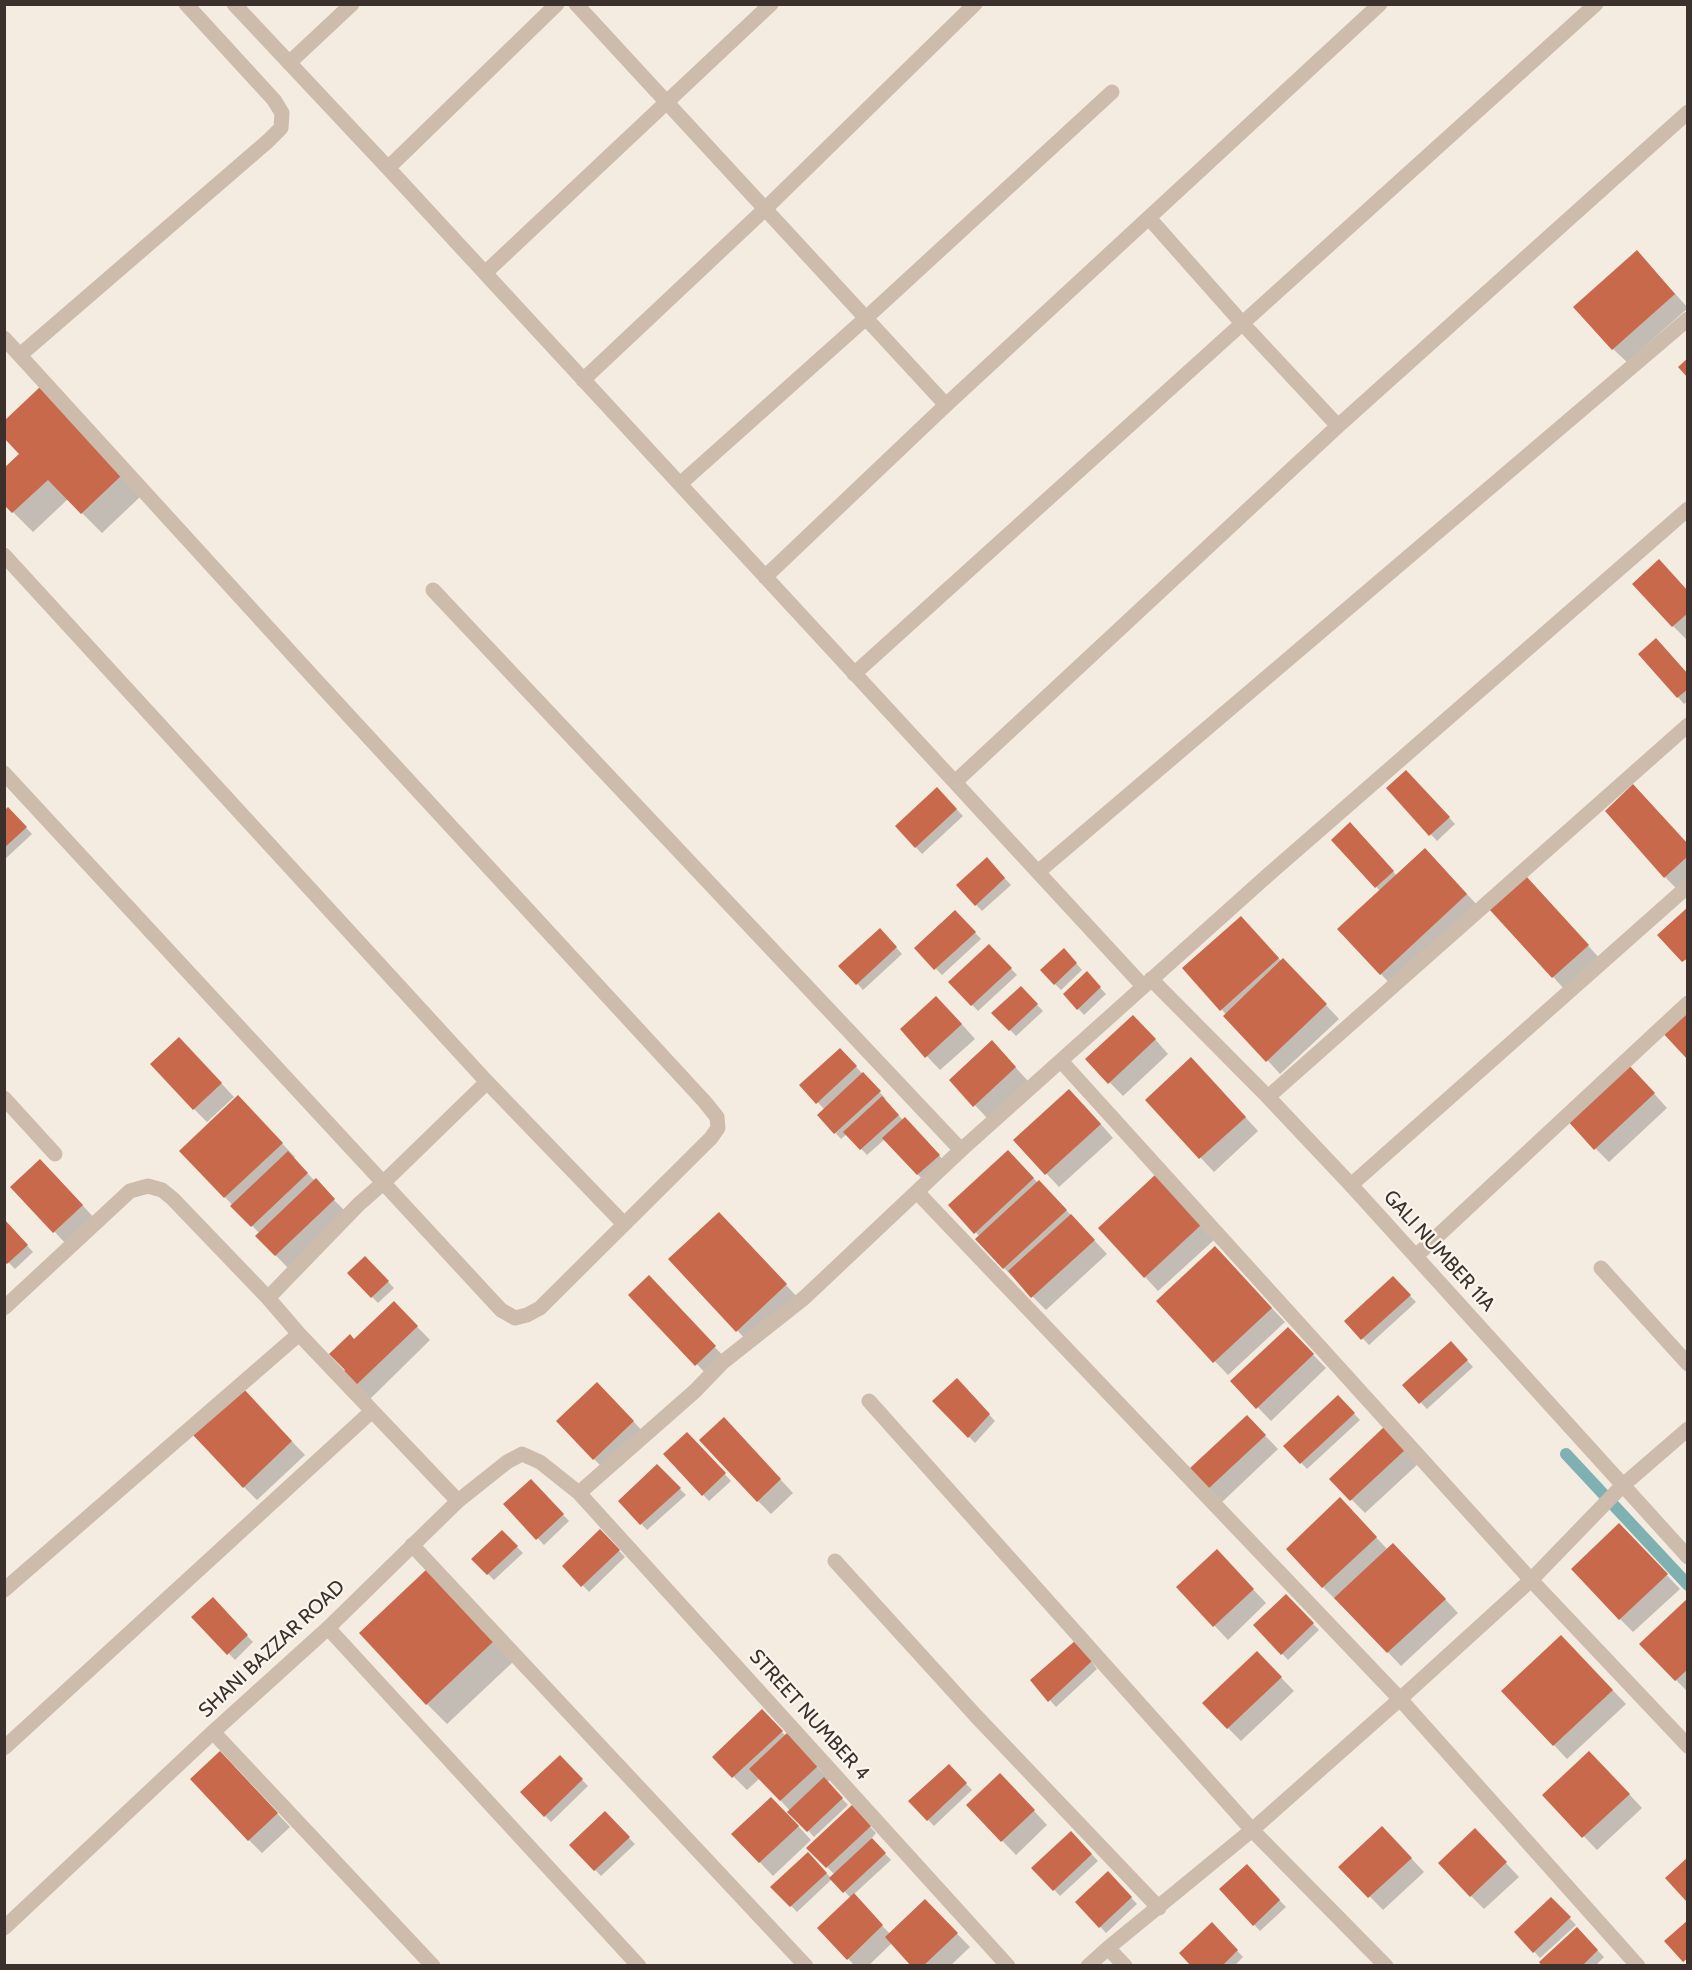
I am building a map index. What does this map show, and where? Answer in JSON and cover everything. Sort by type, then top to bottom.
[{"type":"street","points":[[20,355],[281,128],[282,113],[274,100],[186,4]]},
{"type":"street","name":"GALI NUMBER 11A","points":[[234,4],[1038,872],[1147,983],[1268,1097],[1351,1185],[1688,1557]]},
{"type":"street","points":[[289,63],[352,4]]},
{"type":"street","points":[[388,168],[557,4]]},
{"type":"street","points":[[576,4],[946,405]]},
{"type":"street","points":[[485,273],[771,4]]},
{"type":"street","points":[[583,380],[765,208],[975,4]]},
{"type":"street","points":[[765,577],[946,405],[1380,4]]},
{"type":"street","points":[[854,674],[1596,4]]},
{"type":"street","points":[[680,484],[866,318],[1112,92]]},
{"type":"street","points":[[955,782],[1338,426],[1688,112]]},
{"type":"street","points":[[1149,218],[1338,426]]},
{"type":"street","points":[[1038,872],[1688,319]]},
{"type":"street","points":[[4,338],[704,1101],[717,1117],[718,1128],[711,1138],[540,1308],[515,1318],[501,1311],[4,773]]},
{"type":"street","points":[[579,1493],[695,1391],[723,1362],[804,1298],[961,1150],[1277,867],[1688,509]]},
{"type":"street","points":[[4,555],[487,1082],[624,1224]]},
{"type":"street","points":[[433,590],[961,1150]]},
{"type":"street","points":[[1268,1097],[1688,725]]},
{"type":"street","points":[[1351,1185],[1688,886]]},
{"type":"street","points":[[1416,1256],[1688,1003]]},
{"type":"street","points":[[1061,1061],[1531,1580],[1688,1746]]},
{"type":"street","points":[[268,1298],[359,1204],[487,1082]]},
{"type":"street","points":[[4,1098],[55,1154]]},
{"type":"street","points":[[4,1308],[130,1191],[148,1186],[162,1190],[173,1198],[458,1500]]},
{"type":"street","points":[[917,1192],[1400,1699],[1638,1965]]},
{"type":"street","points":[[1601,1268],[1688,1364]]},
{"type":"street","points":[[4,1590],[299,1334]]},
{"type":"street","points":[[869,1401],[1252,1830],[1386,1965]]},
{"type":"street","points":[[4,1748],[372,1411]]},
{"type":"street","points":[[1088,1965],[1252,1830],[1400,1699],[1531,1580],[1622,1486],[1688,1429]]},
{"type":"street","name":"SHANI BAZZAR ROAD","points":[[4,1928],[213,1732],[328,1628],[458,1500],[507,1462],[522,1454],[540,1462],[579,1493]]},
{"type":"street","name":"STREET NUMBER 4","points":[[579,1493],[1008,1965]]},
{"type":"street","points":[[412,1545],[806,1965]]},
{"type":"street","points":[[835,1561],[976,1716],[1158,1908]]},
{"type":"street","points":[[328,1628],[639,1965]]},
{"type":"street","points":[[213,1732],[433,1965]]},
{"type":"street","points":[[1108,1948],[1125,1965]]},
{"type":"building","points":[[1637,250],[1675,294],[1612,350],[1573,307]]},
{"type":"building","points":[[1688,358],[1688,378],[1678,367]]},
{"type":"building","points":[[40,387],[123,474],[81,514],[48,480],[12,513],[4,505],[4,468],[19,454],[4,438],[4,421]]},
{"type":"building","points":[[1659,559],[1688,591],[1688,613],[1672,627],[1632,584]]},
{"type":"building","points":[[1656,638],[1688,674],[1688,689],[1677,698],[1638,654]]},
{"type":"building","points":[[1406,770],[1450,817],[1429,836],[1386,788]]},
{"type":"building","points":[[1633,784],[1688,844],[1688,856],[1664,878],[1605,811]]},
{"type":"building","points":[[937,787],[957,809],[915,848],[895,826]]},
{"type":"building","points":[[8,807],[27,827],[4,848],[4,811]]},
{"type":"building","points":[[1350,822],[1394,871],[1375,888],[1331,840]]},
{"type":"building","points":[[1425,848],[1467,894],[1380,975],[1337,929]]},
{"type":"building","points":[[987,857],[1005,878],[975,906],[956,885]]},
{"type":"building","points":[[1526,876],[1589,945],[1552,978],[1489,909]]},
{"type":"building","points":[[1688,907],[1688,958],[1682,962],[1657,935]]},
{"type":"building","points":[[955,910],[976,932],[934,970],[914,948]]},
{"type":"building","points":[[1241,916],[1279,958],[1220,1011],[1182,968]]},
{"type":"building","points":[[880,928],[897,947],[856,985],[838,966]]},
{"type":"building","points":[[989,944],[1012,968],[971,1006],[948,982]]},
{"type":"building","points":[[1064,948],[1077,963],[1054,985],[1040,970]]},
{"type":"building","points":[[1283,958],[1327,1004],[1266,1062],[1223,1016]]},
{"type":"building","points":[[1087,971],[1101,987],[1077,1010],[1063,994]]},
{"type":"building","points":[[1021,986],[1038,1004],[1009,1031],[991,1013]]},
{"type":"building","points":[[936,996],[962,1024],[925,1058],[900,1029]]},
{"type":"building","points":[[1688,1006],[1688,1060],[1660,1030]]},
{"type":"building","points":[[1133,1015],[1156,1039],[1108,1084],[1085,1059]]},
{"type":"building","points":[[179,1037],[222,1083],[193,1110],[150,1064]]},
{"type":"building","points":[[992,1040],[1016,1067],[973,1107],[949,1080]]},
{"type":"building","points":[[840,1048],[857,1066],[816,1104],[799,1085]]},
{"type":"building","points":[[1191,1057],[1246,1117],[1199,1159],[1145,1100]]},
{"type":"building","points":[[1627,1063],[1655,1093],[1594,1150],[1566,1119]]},
{"type":"building","points":[[863,1072],[881,1091],[834,1134],[817,1115]]},
{"type":"building","points":[[1069,1089],[1101,1124],[1045,1175],[1013,1140]]},
{"type":"building","points":[[238,1095],[283,1143],[224,1198],[179,1151]]},
{"type":"building","points":[[882,1096],[899,1115],[860,1150],[843,1132]]},
{"type":"building","points":[[905,1117],[940,1155],[917,1175],[882,1138]]},
{"type":"building","points":[[1008,1150],[1034,1178],[974,1234],[948,1205]]},
{"type":"building","points":[[288,1151],[308,1173],[251,1227],[230,1206]]},
{"type":"building","points":[[40,1159],[83,1205],[53,1233],[10,1187]]},
{"type":"building","points":[[1155,1175],[1201,1225],[1144,1278],[1098,1228]]},
{"type":"building","points":[[316,1178],[335,1199],[275,1256],[255,1236]]},
{"type":"building","points":[[1039,1180],[1067,1210],[1003,1269],[975,1239]]},
{"type":"building","points":[[719,1212],[787,1284],[736,1332],[668,1259]]},
{"type":"building","points":[[1071,1214],[1095,1240],[1031,1298],[1008,1271]]},
{"type":"building","points":[[4,1219],[28,1245],[7,1264],[4,1261]]},
{"type":"building","points":[[1215,1246],[1272,1308],[1213,1363],[1156,1301]]},
{"type":"building","points":[[365,1256],[389,1281],[371,1298],[347,1273]]},
{"type":"building","points":[[649,1275],[716,1346],[695,1366],[628,1295]]},
{"type":"building","points":[[1393,1276],[1411,1295],[1361,1340],[1344,1321]]},
{"type":"building","points":[[394,1301],[418,1326],[354,1387],[341,1374],[345,1370],[329,1354],[350,1334],[354,1339]]},
{"type":"building","points":[[1288,1327],[1314,1354],[1256,1409],[1230,1381]]},
{"type":"building","points":[[1451,1341],[1468,1360],[1419,1404],[1402,1385]]},
{"type":"building","points":[[957,1378],[990,1414],[968,1438],[932,1401]]},
{"type":"building","points":[[597,1382],[634,1421],[593,1460],[556,1421]]},
{"type":"building","points":[[243,1388],[292,1441],[243,1488],[193,1435]]},
{"type":"building","points":[[1338,1395],[1355,1413],[1300,1464],[1283,1446]]},
{"type":"building","points":[[1247,1415],[1266,1435],[1208,1489],[1189,1469]]},
{"type":"building","points":[[724,1417],[781,1479],[757,1502],[699,1440]]},
{"type":"building","points":[[1384,1427],[1405,1450],[1350,1501],[1329,1479]]},
{"type":"building","points":[[687,1432],[726,1473],[702,1496],[663,1454]]},
{"type":"building","points":[[657,1464],[681,1488],[640,1525],[618,1501]]},
{"type":"building","points":[[531,1479],[564,1514],[536,1540],[503,1504]]},
{"type":"building","points":[[1340,1497],[1377,1537],[1322,1588],[1286,1549]]},
{"type":"building","points":[[1619,1523],[1668,1574],[1619,1620],[1571,1569]]},
{"type":"building","points":[[600,1529],[620,1550],[581,1587],[562,1566]]},
{"type":"building","points":[[502,1530],[518,1546],[487,1575],[471,1559]]},
{"type":"building","points":[[1393,1543],[1446,1599],[1387,1653],[1334,1598]]},
{"type":"building","points":[[1217,1549],[1254,1589],[1213,1627],[1176,1587]]},
{"type":"building","points":[[428,1568],[495,1640],[426,1705],[359,1633]]},
{"type":"building","points":[[1286,1594],[1314,1623],[1281,1655],[1253,1625]]},
{"type":"building","points":[[213,1597],[248,1635],[227,1655],[191,1617]]},
{"type":"building","points":[[1688,1598],[1688,1669],[1675,1681],[1639,1644]]},
{"type":"building","points":[[1561,1635],[1613,1690],[1553,1746],[1501,1691]]},
{"type":"building","points":[[1076,1640],[1092,1661],[1048,1702],[1030,1680]]},
{"type":"building","points":[[1257,1651],[1282,1677],[1227,1729],[1202,1703]]},
{"type":"building","points":[[762,1709],[783,1731],[732,1778],[712,1757]]},
{"type":"building","points":[[787,1733],[818,1766],[780,1801],[749,1769]]},
{"type":"building","points":[[220,1751],[278,1813],[248,1841],[190,1779]]},
{"type":"building","points":[[1589,1751],[1630,1794],[1582,1838],[1542,1795]]},
{"type":"building","points":[[560,1755],[583,1779],[544,1817],[520,1792]]},
{"type":"building","points":[[949,1764],[967,1783],[927,1821],[908,1801]]},
{"type":"building","points":[[1000,1773],[1035,1810],[1001,1842],[966,1805]]},
{"type":"building","points":[[824,1777],[843,1798],[807,1832],[787,1812]]},
{"type":"building","points":[[771,1797],[799,1826],[759,1863],[731,1834]]},
{"type":"building","points":[[852,1805],[871,1826],[826,1868],[806,1848]]},
{"type":"building","points":[[605,1811],[630,1837],[594,1871],[569,1845]]},
{"type":"building","points":[[1382,1826],[1412,1858],[1368,1898],[1338,1867]]},
{"type":"building","points":[[1475,1828],[1507,1862],[1470,1897],[1438,1863]]},
{"type":"building","points":[[1071,1831],[1092,1854],[1053,1891],[1031,1868]]},
{"type":"building","points":[[872,1838],[886,1853],[843,1893],[829,1878]]},
{"type":"building","points":[[808,1852],[827,1873],[790,1907],[770,1887]]},
{"type":"building","points":[[1688,1857],[1688,1899],[1686,1901],[1665,1878]]},
{"type":"building","points":[[1247,1864],[1280,1900],[1253,1926],[1219,1889]]},
{"type":"building","points":[[1108,1871],[1132,1897],[1099,1928],[1075,1902]]},
{"type":"building","points":[[854,1893],[883,1925],[847,1960],[817,1928]]},
{"type":"building","points":[[1551,1897],[1571,1917],[1533,1953],[1514,1932]]},
{"type":"building","points":[[925,1899],[958,1933],[923,1966],[911,1966],[885,1937]]},
{"type":"building","points":[[1688,1920],[1688,1958],[1683,1962],[1664,1941]]},
{"type":"building","points":[[1212,1922],[1238,1950],[1222,1966],[1191,1966],[1179,1953]]},
{"type":"building","points":[[1577,1927],[1598,1950],[1582,1966],[1542,1966],[1539,1962]]},
{"type":"waterway","points":[[1566,1454],[1688,1585]]}]
